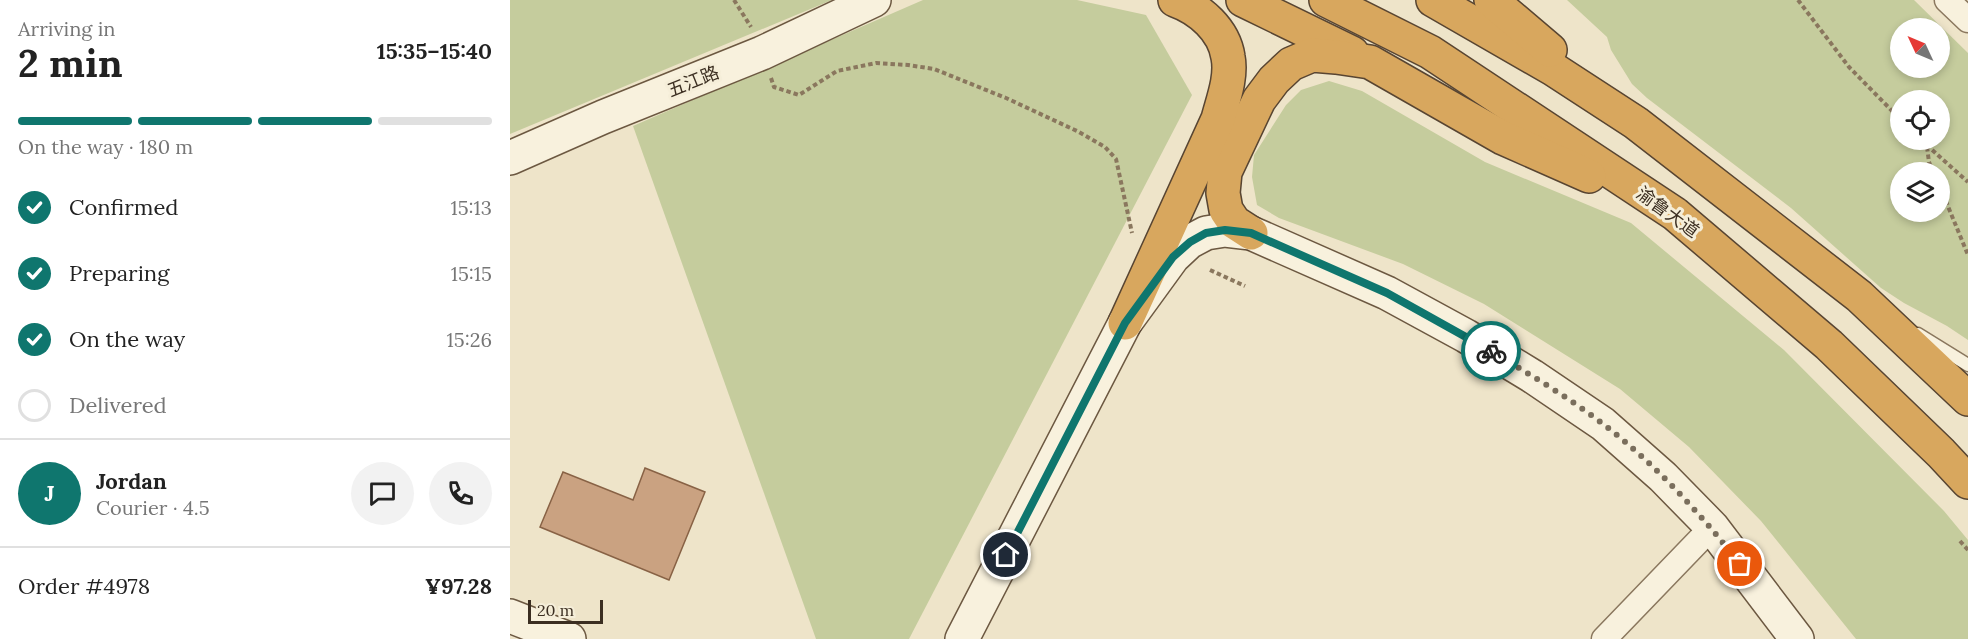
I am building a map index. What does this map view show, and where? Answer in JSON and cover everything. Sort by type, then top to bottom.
[{"type":"highway","points":[[1125,323],[1218,118],[1227,87],[1228,58],[1221,37],[1205,18],[1175,0]]},
{"type":"highway","points":[[1243,0],[1306,29],[1503,138],[1675,214]]},
{"type":"highway","name":"渝鲁大道","points":[[1326,0],[1430,52],[1675,214],[1829,345],[1968,482]]},
{"type":"highway","points":[[1433,0],[1553,69],[1636,123]]},
{"type":"highway","points":[[1491,0],[1636,123],[1859,296],[1968,399]]},
{"type":"highway","points":[[1251,233],[1234,222],[1226,210],[1222,193],[1225,172],[1259,100],[1274,80],[1292,64],[1312,55],[1370,63]]},
{"type":"main road","name":"五江路","points":[[510,158],[603,117],[762,53],[874,0]]},
{"type":"main road","points":[[962,639],[1125,323],[1173,257],[1190,242],[1206,233],[1225,230],[1251,233],[1387,293],[1466,336],[1532,376],[1603,424],[1663,477],[1712,527],[1797,639]]},
{"type":"main road","points":[[510,616],[569,639]]},
{"type":"street","points":[[1947,0],[1968,20]]},
{"type":"street","points":[[1604,639],[1712,527]]},
{"type":"lane","points":[[1859,296],[1968,365]]},
{"type":"path","points":[[734,0],[748,19],[752,29]]},
{"type":"path","points":[[1798,0],[1848,67],[1890,109]]},
{"type":"path","points":[[774,87],[799,95],[837,71],[876,63],[934,69],[1006,98],[1077,131],[1105,147],[1116,159],[1132,233]]},
{"type":"path","points":[[1932,150],[1968,182]]},
{"type":"path","points":[[1950,212],[1968,255]]},
{"type":"path","points":[[1210,270],[1245,286]]},
{"type":"path","points":[[1960,541],[1968,550]]},
{"type":"green space","points":[[510,0],[832,0],[510,134]]},
{"type":"green space","points":[[923,0],[1077,0],[1146,15],[1192,95],[909,639],[816,639],[633,126]]},
{"type":"green space","points":[[1567,0],[1914,0],[1932,18],[1890,18],[1890,78],[1950,78],[1950,35],[1968,53],[1968,340],[1881,288],[1791,208],[1647,98],[1632,84],[1611,50],[1607,37]]},
{"type":"green space","points":[[1329,81],[1362,91],[1485,162],[1631,223],[1784,350],[1944,511],[1968,540],[1968,639],[1856,639],[1761,521],[1689,447],[1620,389],[1484,304],[1403,264],[1279,218],[1257,205],[1252,177],[1254,155],[1286,105],[1301,90]]},
{"type":"building","points":[[645,468],[705,492],[669,580],[540,527],[563,472],[633,500]]},
{"type":"way so far","points":[[1491,351],[1603,424],[1663,477],[1712,527],[1740,564]]},
{"type":"route","points":[[1006,555],[1125,323],[1173,257],[1190,242],[1206,233],[1225,230],[1251,233],[1387,293],[1491,351]]}]
